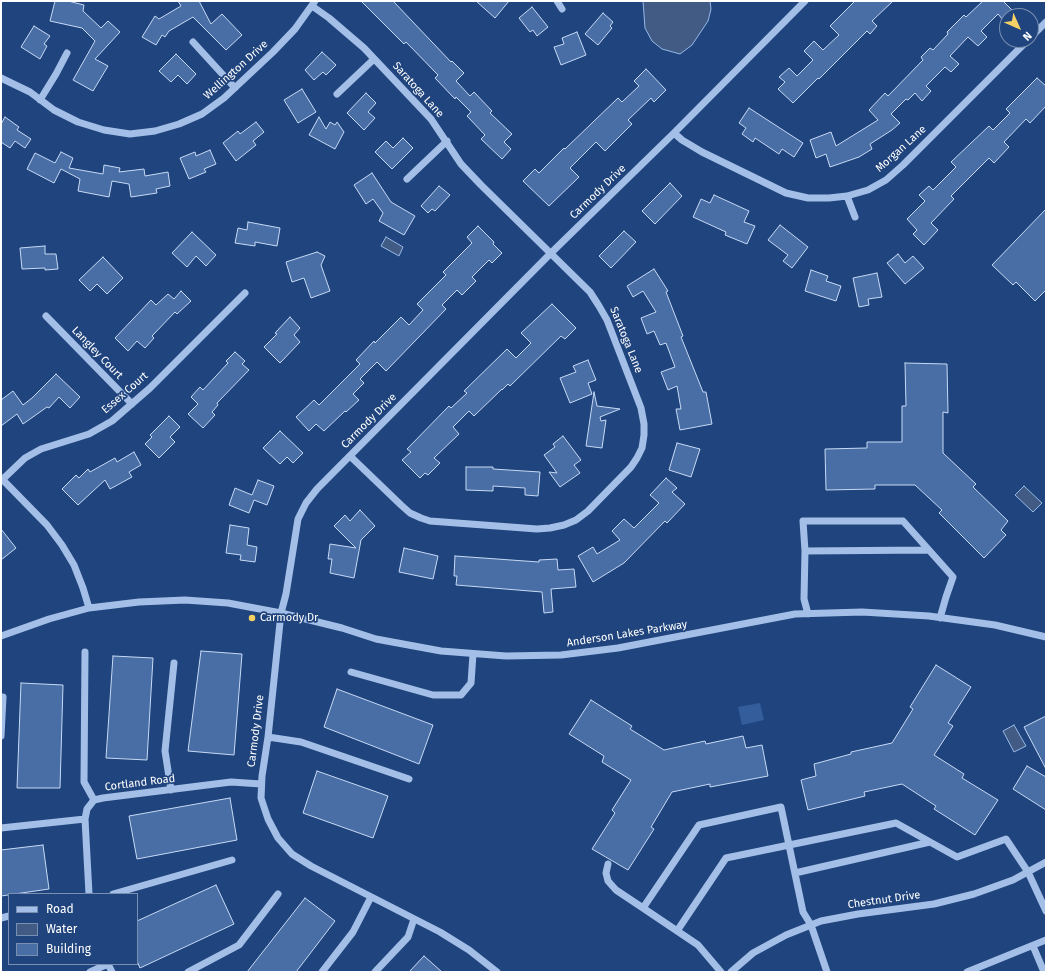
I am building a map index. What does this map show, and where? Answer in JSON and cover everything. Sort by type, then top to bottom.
[{"type":"street","points":[[557,1],[562,9]]},
{"type":"street","name":"Carmody Drive","points":[[493,971],[469,950],[440,932],[311,866],[292,854],[278,838],[268,819],[262,798],[261,784],[268,737],[281,613],[286,594],[298,519],[306,503],[314,493],[350,456],[551,253],[674,133],[805,1]]},
{"type":"street","name":"Saratoga Lane","points":[[313,3],[374,58],[432,119],[462,164],[477,181],[590,292],[600,306],[607,320],[636,396],[644,424],[643,440],[637,458],[631,467],[590,509],[576,520],[564,525],[550,528],[430,521],[410,513],[350,456]]},
{"type":"street","name":"Wellington Drive","points":[[1,78],[30,92],[54,110],[78,122],[104,130],[130,134],[155,131],[179,124],[202,114],[224,98],[295,29],[313,3]]},
{"type":"street","points":[[1039,29],[1046,22]]},
{"type":"street","points":[[193,42],[235,88]]},
{"type":"street","name":"Morgan Lane","points":[[674,133],[682,140],[702,152],[786,193],[808,198],[847,196],[868,190],[886,180],[903,165],[1020,48]]},
{"type":"street","points":[[40,100],[67,53]]},
{"type":"street","points":[[336,94],[374,58]]},
{"type":"street","points":[[407,179],[447,141]]},
{"type":"street","points":[[847,196],[855,217]]},
{"type":"street","name":"Essex Court","points":[[1,479],[25,458],[41,449],[89,434],[112,421],[132,404],[245,293]]},
{"type":"street","name":"Langley Court","points":[[46,316],[132,404]]},
{"type":"street","points":[[1,479],[47,525],[62,545],[74,564],[84,588],[89,608]]},
{"type":"street","points":[[808,614],[804,599],[805,551],[803,521],[903,521],[953,576],[940,618]]},
{"type":"street","points":[[805,551],[928,550]]},
{"type":"street","name":"Anderson Lakes Parkway","points":[[1,636],[49,619],[89,608],[139,602],[185,600],[228,603],[281,613],[342,628],[376,639],[441,651],[506,656],[561,655],[618,648],[795,614],[862,612],[940,618],[995,625],[1046,638]]},
{"type":"street","points":[[85,652],[84,782],[94,800]]},
{"type":"street","points":[[351,672],[433,695],[461,695],[471,683],[473,654]]},
{"type":"street","points":[[172,790],[165,751],[174,663]]},
{"type":"street","points":[[1,736],[3,697]]},
{"type":"street","points":[[268,737],[301,742],[409,779]]},
{"type":"street","name":"Cortland Road","points":[[89,893],[85,819],[87,809],[94,800],[231,782],[261,784]]},
{"type":"street","points":[[643,908],[699,825],[781,808],[803,912],[811,925],[827,972]]},
{"type":"street","points":[[1,828],[85,819]]},
{"type":"street","points":[[677,931],[726,858],[896,823],[957,857],[1006,839],[1028,872],[1046,911]]},
{"type":"street","points":[[795,873],[930,842]]},
{"type":"street","points":[[116,893],[232,860]]},
{"type":"street","name":"Chestnut Drive","points":[[731,972],[754,953],[786,935],[821,921],[858,914],[934,904],[974,894],[1013,880],[1046,862]]},
{"type":"street","points":[[608,864],[606,873],[608,881],[616,890],[698,945],[721,972]]},
{"type":"street","points":[[188,972],[239,945],[278,894]]},
{"type":"street","points":[[322,972],[353,932],[371,897]]},
{"type":"street","points":[[375,972],[408,936],[414,919]]},
{"type":"street","points":[[967,972],[1046,940]]},
{"type":"street","points":[[1033,946],[1044,972]]},
{"type":"street","points":[[90,972],[106,965]]},
{"type":"shaded area","points":[[760,703],[764,720],[742,725],[738,707]]},
{"type":"water","points":[[643,1],[710,1],[711,9],[708,21],[692,45],[680,54],[662,49],[652,41],[645,28]]},
{"type":"water","points":[[386,237],[403,247],[399,256],[381,246]]},
{"type":"water","points":[[1024,486],[1042,503],[1033,512],[1015,495]]},
{"type":"water","points":[[1014,725],[1026,746],[1014,752],[1003,731]]},
{"type":"building","points":[[55,1],[68,1],[84,5],[83,11],[101,28],[108,21],[120,32],[95,59],[108,66],[93,91],[73,80],[95,41],[82,28],[50,21]]},
{"type":"building","points":[[178,1],[199,1],[211,24],[222,14],[242,35],[226,50],[193,17],[169,31],[165,37],[162,35],[156,45],[142,37],[155,16],[159,19],[181,6]]},
{"type":"building","points":[[361,1],[393,1],[451,62],[452,61],[464,73],[456,81],[470,96],[474,92],[492,111],[490,113],[512,134],[504,142],[511,149],[502,159],[481,139],[485,135],[467,116],[471,112],[456,97],[455,99],[435,78],[438,75],[406,42],[404,44]]},
{"type":"building","points":[[476,1],[509,1],[495,18]]},
{"type":"building","points":[[855,1],[893,1],[872,21],[877,26],[870,34],[867,31],[793,103],[778,89],[785,82],[779,77],[789,68],[797,76],[813,60],[804,51],[814,41],[823,50],[839,35],[830,26]]},
{"type":"building","points":[[983,1],[1003,1],[1010,8],[999,8],[999,15],[998,14],[981,31],[987,37],[978,46],[968,37],[950,56],[959,64],[951,72],[945,67],[926,86],[931,91],[922,101],[915,93],[908,100],[906,99],[891,114],[900,123],[870,144],[872,149],[859,157],[830,167],[826,154],[816,158],[810,140],[831,132],[836,146],[878,120],[869,110],[885,93],[888,96],[923,60],[921,57],[930,48],[933,50],[948,34],[947,32],[964,15],[966,17]]},
{"type":"building","points":[[532,7],[548,27],[537,36],[533,30],[530,32],[519,18]]},
{"type":"building","points":[[603,13],[613,22],[610,26],[612,28],[598,45],[585,34]]},
{"type":"building","points":[[34,26],[50,36],[44,44],[47,46],[40,59],[21,47]]},
{"type":"building","points":[[577,32],[586,55],[561,65],[554,47],[564,44],[562,38]]},
{"type":"building","points":[[322,52],[336,65],[326,75],[323,72],[314,80],[305,70]]},
{"type":"building","points":[[176,54],[196,74],[187,84],[178,75],[171,82],[159,71]]},
{"type":"building","points":[[646,69],[666,90],[654,102],[651,98],[628,120],[632,124],[605,151],[596,142],[570,168],[579,177],[549,206],[523,181],[535,169],[539,173],[618,98],[622,102],[639,86],[634,81]]},
{"type":"building","points":[[1037,78],[1046,86],[1046,106],[1030,123],[1026,119],[1004,142],[1009,147],[994,163],[989,158],[951,196],[954,199],[931,223],[938,230],[924,245],[913,234],[917,230],[907,219],[925,201],[919,195],[929,186],[933,190],[956,167],[951,162],[989,126],[993,130],[1010,113],[1006,109]]},
{"type":"building","points":[[302,89],[316,112],[298,123],[284,100]]},
{"type":"building","points":[[366,93],[376,103],[368,112],[375,118],[364,130],[347,113]]},
{"type":"building","points":[[749,108],[803,143],[794,157],[782,149],[779,154],[755,138],[753,142],[742,134],[746,128],[739,123]]},
{"type":"building","points":[[5,117],[19,127],[17,130],[31,139],[25,148],[15,141],[10,148],[1,142],[1,124]]},
{"type":"building","points":[[319,117],[326,129],[330,122],[335,125],[337,122],[344,132],[335,149],[309,135]]},
{"type":"building","points":[[256,122],[264,132],[253,141],[256,145],[236,161],[223,143],[238,131],[240,134]]},
{"type":"building","points":[[403,138],[413,148],[392,169],[375,152],[386,141],[393,148]]},
{"type":"building","points":[[210,150],[216,164],[204,169],[206,172],[189,179],[180,158],[195,152],[196,156]]},
{"type":"building","points":[[61,152],[73,158],[69,168],[103,174],[104,165],[120,168],[119,172],[144,169],[145,176],[168,172],[170,186],[156,189],[157,193],[131,197],[129,184],[112,181],[109,197],[78,191],[80,179],[61,169],[54,183],[27,169],[35,153],[55,163]]},
{"type":"building","points":[[372,173],[391,202],[415,216],[404,235],[379,221],[383,213],[373,199],[366,204],[354,185]]},
{"type":"building","points":[[670,183],[682,196],[655,224],[642,211]]},
{"type":"building","points":[[439,186],[450,195],[435,211],[432,209],[428,213],[421,206]]},
{"type":"building","points":[[714,195],[749,211],[744,222],[755,226],[747,244],[725,235],[726,232],[693,217],[701,199],[710,203]]},
{"type":"building","points":[[1046,209],[1046,290],[1035,301],[1016,282],[1013,285],[992,265]]},
{"type":"building","points":[[248,222],[280,228],[277,246],[255,242],[255,246],[235,243],[238,228],[247,230]]},
{"type":"building","points":[[780,225],[808,247],[792,268],[783,261],[788,255],[768,240]]},
{"type":"building","points":[[478,226],[494,242],[493,244],[502,253],[492,263],[489,260],[472,277],[476,281],[462,295],[457,290],[442,305],[446,309],[386,371],[377,362],[360,379],[364,383],[353,394],[359,400],[346,412],[345,411],[324,431],[316,424],[309,431],[296,417],[314,400],[319,405],[360,364],[356,360],[374,341],[375,343],[401,317],[409,325],[423,310],[417,304],[446,275],[443,272],[472,243],[467,237]]},
{"type":"building","points":[[624,231],[636,242],[611,268],[599,256]]},
{"type":"building","points":[[192,232],[216,255],[206,266],[196,256],[187,267],[172,253]]},
{"type":"building","points":[[45,246],[45,254],[56,254],[58,269],[22,269],[20,248]]},
{"type":"building","points":[[317,252],[325,256],[321,265],[330,291],[311,298],[304,278],[292,282],[286,262]]},
{"type":"building","points":[[898,254],[905,263],[913,256],[924,268],[905,284],[887,263]]},
{"type":"building","points":[[103,257],[123,278],[107,294],[97,284],[90,291],[79,280]]},
{"type":"building","points":[[654,269],[668,291],[666,292],[683,336],[681,337],[703,392],[706,392],[712,424],[680,430],[676,409],[681,409],[677,386],[668,390],[661,372],[675,367],[666,343],[660,345],[654,331],[647,334],[641,318],[656,312],[643,291],[633,297],[627,286]]},
{"type":"building","points":[[811,270],[828,276],[826,281],[841,286],[836,301],[805,291]]},
{"type":"building","points":[[877,273],[882,297],[868,299],[869,305],[859,307],[853,278]]},
{"type":"building","points":[[181,291],[191,301],[177,314],[175,312],[152,336],[154,338],[145,348],[137,341],[128,351],[115,338],[151,300],[156,305],[168,294],[174,299]]},
{"type":"building","points":[[552,304],[576,328],[565,339],[561,336],[510,386],[508,384],[502,389],[474,416],[469,411],[453,427],[459,434],[434,458],[440,463],[428,475],[425,473],[420,478],[402,460],[411,452],[407,449],[449,406],[451,408],[467,393],[464,391],[507,349],[516,358],[531,343],[521,333]]},
{"type":"building","points":[[290,317],[300,328],[294,335],[300,342],[280,363],[264,347],[277,334],[275,333]]},
{"type":"building","points":[[235,352],[245,361],[242,364],[249,370],[217,403],[218,405],[212,412],[215,415],[203,428],[188,414],[198,404],[191,397],[200,387],[203,390],[228,363],[226,361]]},
{"type":"building","points":[[588,360],[596,380],[588,383],[592,394],[570,403],[560,378],[576,372],[573,366]]},
{"type":"building","points":[[905,363],[947,364],[948,413],[943,412],[943,453],[976,484],[973,487],[1008,521],[1001,530],[1006,535],[984,558],[939,513],[942,510],[915,485],[875,485],[875,489],[826,490],[825,449],[867,448],[867,442],[902,442],[902,406],[906,406]]},
{"type":"building","points":[[56,374],[80,397],[70,408],[59,397],[49,408],[47,407],[23,424],[17,414],[1,426],[1,400],[13,391],[23,405]]},
{"type":"building","points":[[594,392],[597,406],[620,409],[600,417],[601,421],[606,420],[602,448],[586,446]]},
{"type":"building","points":[[169,416],[180,427],[170,437],[175,442],[159,458],[145,444],[152,437],[150,435]]},
{"type":"building","points":[[280,431],[303,453],[293,463],[287,457],[280,464],[263,448]]},
{"type":"building","points":[[563,436],[581,460],[574,465],[580,473],[560,487],[549,472],[557,473],[544,455],[555,447],[553,444]]},
{"type":"building","points":[[677,443],[700,449],[691,477],[669,470]]},
{"type":"building","points":[[134,452],[141,465],[129,472],[132,477],[110,489],[105,480],[78,505],[62,489],[76,475],[79,478],[88,469],[90,472],[115,458],[117,462]]},
{"type":"building","points":[[466,467],[493,467],[493,469],[540,472],[538,496],[525,495],[525,488],[493,486],[493,491],[466,490]]},
{"type":"building","points":[[666,478],[677,488],[672,492],[685,504],[667,523],[665,521],[624,563],[593,582],[578,556],[593,547],[597,554],[620,540],[612,531],[624,519],[634,528],[659,503],[650,495]]},
{"type":"building","points":[[258,480],[274,486],[267,505],[254,500],[249,513],[229,505],[235,488],[252,495]]},
{"type":"building","points":[[360,510],[375,526],[361,540],[354,578],[330,573],[332,559],[328,559],[330,544],[356,548],[334,526],[345,515],[350,521]]},
{"type":"building","points":[[230,525],[249,528],[247,545],[257,547],[255,562],[240,560],[241,555],[226,553]]},
{"type":"building","points":[[1,529],[16,548],[1,560]]},
{"type":"building","points":[[404,548],[438,556],[433,579],[399,572]]},
{"type":"building","points":[[455,556],[539,562],[539,560],[557,559],[558,570],[574,569],[576,587],[551,589],[553,612],[544,613],[542,592],[456,585],[457,576],[454,576]]},
{"type":"building","points":[[201,651],[242,654],[234,755],[188,751]]},
{"type":"building","points":[[113,656],[153,658],[147,760],[106,758]]},
{"type":"building","points":[[936,665],[971,687],[948,723],[953,726],[934,755],[964,774],[962,778],[998,800],[975,835],[934,809],[936,806],[902,784],[864,792],[865,796],[808,810],[801,780],[816,776],[814,764],[851,754],[851,752],[892,743],[913,709],[910,707]]},
{"type":"building","points":[[21,683],[63,685],[60,788],[17,788]]},
{"type":"building","points":[[337,689],[433,725],[419,764],[324,727]]},
{"type":"building","points":[[591,700],[632,726],[630,729],[664,750],[705,741],[706,744],[743,736],[746,748],[762,745],[768,776],[710,787],[710,784],[672,792],[651,827],[654,829],[628,870],[592,849],[615,813],[612,810],[631,780],[602,762],[604,756],[569,734]]},
{"type":"building","points":[[1046,716],[1046,769],[1024,727]]},
{"type":"building","points":[[1027,766],[1046,777],[1046,810],[1013,789]]},
{"type":"building","points":[[317,771],[388,796],[373,838],[303,813]]},
{"type":"building","points":[[230,798],[237,840],[137,859],[129,816]]},
{"type":"building","points":[[43,845],[49,889],[22,893],[8,893],[8,895],[1,896],[1,850]]},
{"type":"building","points":[[216,885],[234,924],[140,968],[138,963],[138,921]]},
{"type":"building","points":[[305,898],[335,921],[296,972],[247,972]]},
{"type":"building","points":[[424,956],[442,972],[409,972]]},
{"type":"place","name":"Carmody Dr","points":[[252,618]]}]
